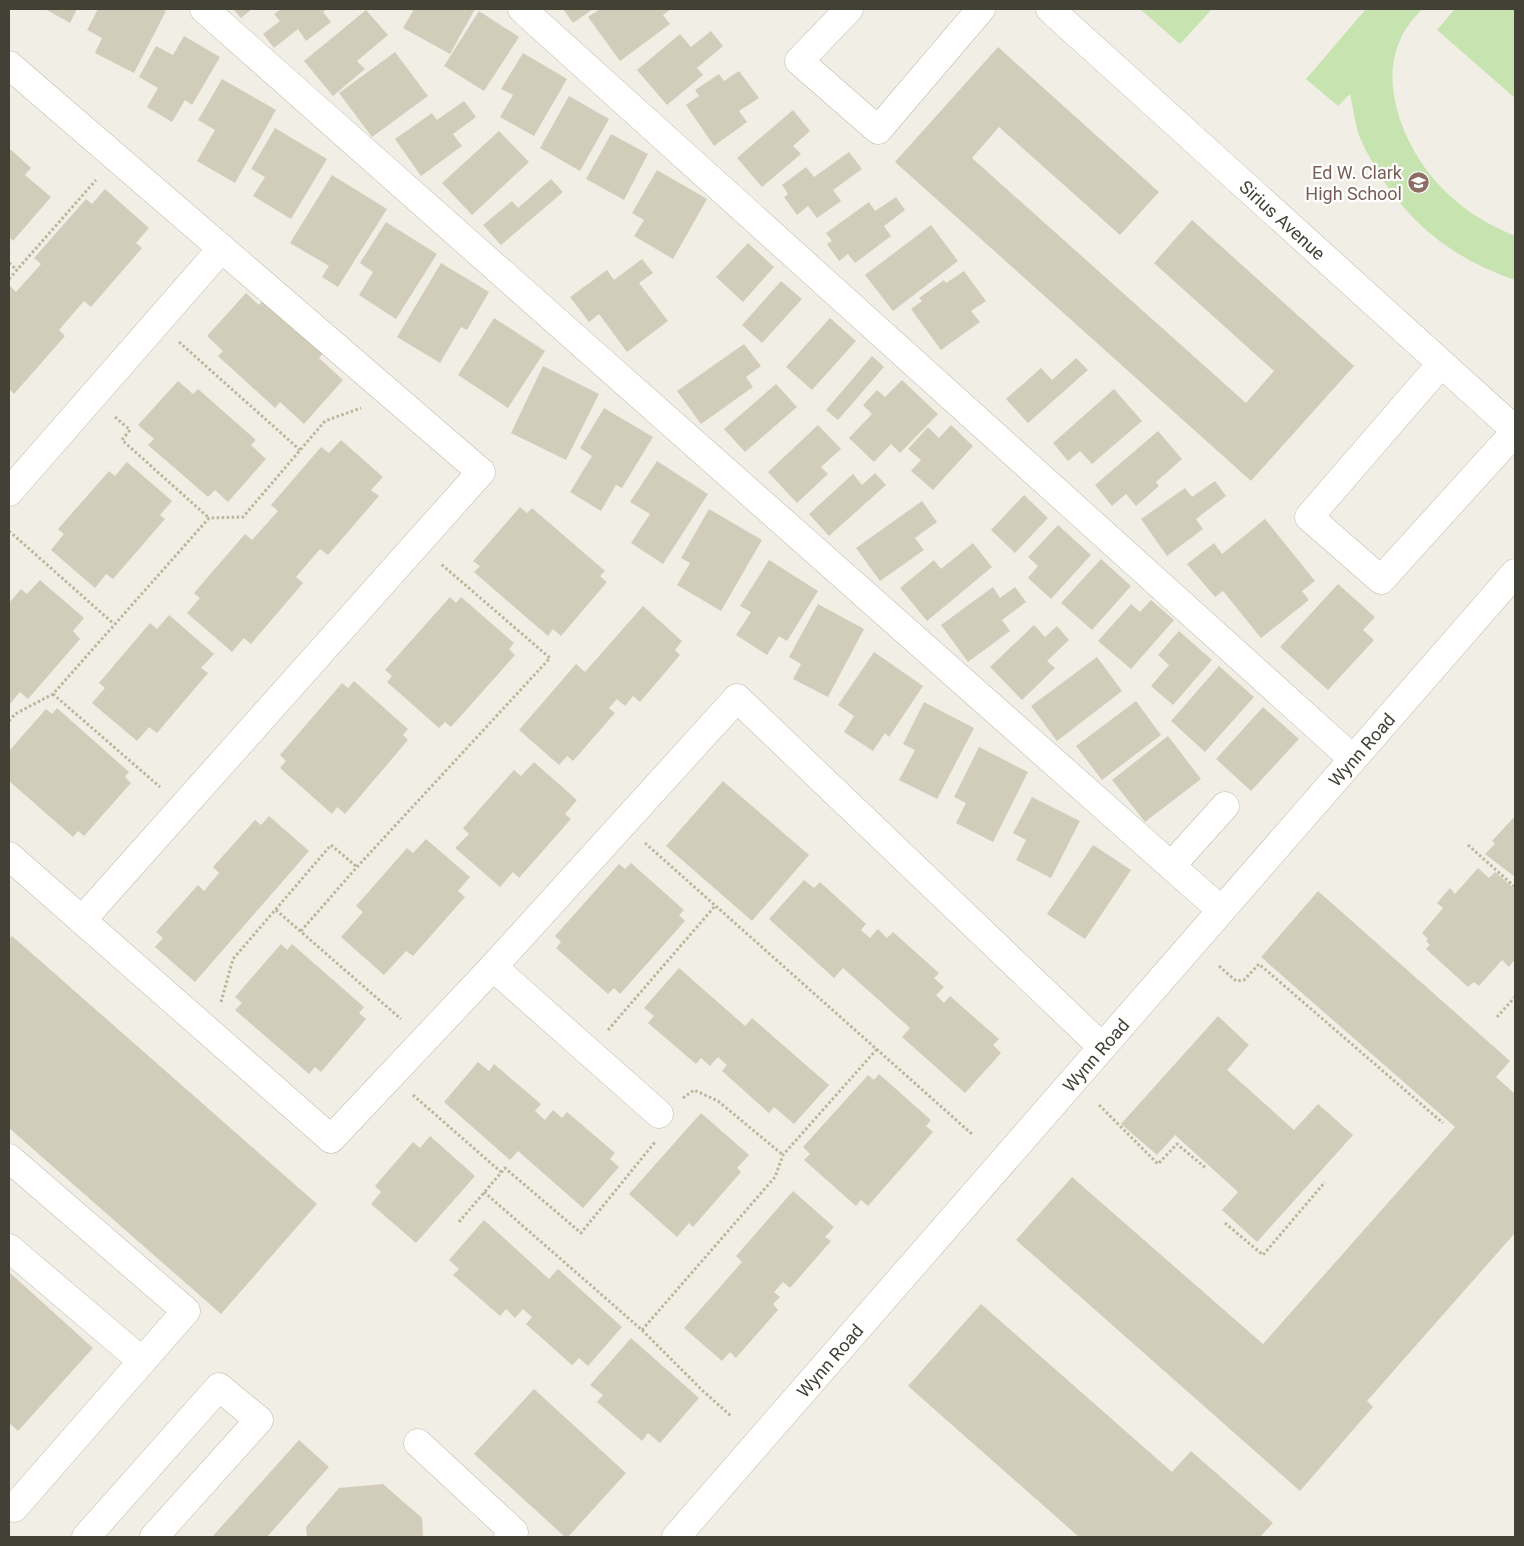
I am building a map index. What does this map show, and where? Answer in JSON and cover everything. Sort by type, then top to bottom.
[{"type":"street","points":[[204,9],[1221,910]]},
{"type":"street","points":[[522,9],[1353,759]]},
{"type":"street","points":[[849,9],[800,61],[878,130],[981,9]]},
{"type":"street","name":"Sirius Avenue","points":[[1050,9],[1515,431]]},
{"type":"street","points":[[9,65],[481,472],[82,920]]},
{"type":"street","points":[[9,492],[222,248]]},
{"type":"street","points":[[1441,364],[1309,517],[1381,580],[1515,431]]},
{"type":"street","name":"Wynn Road","points":[[676,1537],[1515,572]]},
{"type":"street","points":[[9,856],[331,1139],[493,967],[737,698],[1102,1047]]},
{"type":"street","points":[[1171,866],[1225,806]]},
{"type":"street","points":[[493,967],[659,1114]]},
{"type":"street","points":[[9,1158],[186,1311],[10,1509]]},
{"type":"street","points":[[9,1248],[142,1361]]},
{"type":"street","points":[[87,1537],[219,1387],[259,1420],[154,1537]]},
{"type":"street","points":[[418,1443],[514,1535]]},
{"type":"path","points":[[9,279],[116,158]]},
{"type":"path","points":[[9,264],[16,270]]},
{"type":"path","points":[[157,323],[300,450]]},
{"type":"path","points":[[92,398],[130,430],[122,440],[209,518],[243,517],[325,421],[392,395]]},
{"type":"path","points":[[9,721],[14,714],[53,694],[209,518]]},
{"type":"path","points":[[9,531],[114,624]]},
{"type":"path","points":[[301,931],[357,867],[550,658],[417,544]]},
{"type":"path","points":[[53,694],[183,806]]},
{"type":"path","points":[[623,824],[973,1135]]},
{"type":"path","points":[[212,1034],[234,960],[331,845],[357,867]]},
{"type":"path","points":[[1468,845],[1515,887]]},
{"type":"path","points":[[589,1052],[716,906]]},
{"type":"path","points":[[276,910],[425,1040]]},
{"type":"path","points":[[1219,966],[1236,981],[1244,980],[1259,964],[1443,1123]]},
{"type":"path","points":[[1497,1017],[1515,997]]},
{"type":"path","points":[[642,1330],[775,1177],[783,1155],[877,1049]]},
{"type":"path","points":[[391,1075],[501,1172]]},
{"type":"path","points":[[459,1222],[505,1168],[581,1233],[660,1135],[659,1114],[694,1090],[718,1102],[783,1155]]},
{"type":"path","points":[[1099,1105],[1158,1164],[1177,1144],[1206,1170]]},
{"type":"path","points":[[1225,1223],[1263,1255],[1325,1182]]},
{"type":"path","points":[[484,1192],[642,1330],[731,1416]]},
{"type":"green space","points":[[1140,9],[1212,9],[1180,44]]},
{"type":"green space","points":[[1366,9],[1422,9],[1404,31],[1394,57],[1392,75],[1394,94],[1404,130],[1421,163],[1447,193],[1474,215],[1515,236],[1515,280],[1494,272],[1454,251],[1420,225],[1391,191],[1366,151],[1358,133],[1350,94],[1338,106],[1306,79]]},
{"type":"green space","points":[[1455,9],[1515,9],[1515,98],[1437,30]]},
{"type":"building","points":[[45,9],[77,9],[70,23]]},
{"type":"building","points":[[98,9],[161,9],[166,11],[134,73],[95,53],[102,38],[87,30]]},
{"type":"building","points":[[233,9],[252,9],[241,18]]},
{"type":"building","points":[[281,9],[327,9],[323,12],[331,22],[306,41],[298,29],[274,48],[263,34],[280,21],[274,14]]},
{"type":"building","points":[[414,9],[475,9],[450,54],[403,28]]},
{"type":"building","points":[[563,9],[593,9],[573,23]]},
{"type":"building","points":[[600,9],[671,9],[663,15],[670,24],[620,61],[588,17]]},
{"type":"building","points":[[366,10],[388,35],[357,61],[365,69],[333,96],[304,61]]},
{"type":"building","points":[[479,11],[519,37],[484,91],[444,66]]},
{"type":"building","points":[[711,31],[723,46],[697,68],[703,75],[667,105],[637,70],[680,34],[691,47]]},
{"type":"building","points":[[184,36],[220,57],[192,105],[185,100],[172,122],[147,107],[158,88],[139,77],[156,46],[173,55]]},
{"type":"building","points":[[998,47],[1159,192],[1120,235],[999,127],[972,158],[1246,403],[1274,371],[1154,263],[1192,220],[1354,366],[1251,481],[895,162]]},
{"type":"building","points":[[395,52],[428,96],[372,137],[339,93]]},
{"type":"building","points":[[523,53],[567,79],[534,136],[500,117],[513,95],[501,89]]},
{"type":"building","points":[[739,71],[759,98],[739,111],[747,122],[714,146],[686,105],[699,96],[695,90],[719,74],[724,81]]},
{"type":"building","points":[[222,79],[276,110],[235,183],[197,161],[215,130],[198,120]]},
{"type":"building","points":[[569,96],[609,119],[580,171],[540,148]]},
{"type":"building","points":[[464,101],[476,117],[453,134],[462,146],[421,176],[395,139],[432,113],[437,120]]},
{"type":"building","points":[[793,110],[810,131],[793,146],[801,154],[762,187],[737,158]]},
{"type":"building","points":[[275,128],[327,159],[291,219],[253,196],[265,177],[251,169]]},
{"type":"building","points":[[499,131],[529,162],[472,215],[442,183]]},
{"type":"building","points":[[611,134],[648,154],[624,200],[586,179]]},
{"type":"building","points":[[9,148],[31,168],[25,175],[51,197],[13,241],[9,237]]},
{"type":"building","points":[[849,152],[862,169],[833,190],[841,201],[817,218],[808,206],[797,215],[784,197],[788,194],[782,185],[806,167],[814,177]]},
{"type":"building","points":[[657,170],[707,199],[673,259],[634,236],[644,220],[632,213]]},
{"type":"building","points":[[332,175],[387,209],[338,287],[322,277],[329,266],[290,243]]},
{"type":"building","points":[[551,179],[563,192],[501,245],[483,225],[512,201],[518,208]]},
{"type":"building","points":[[105,189],[149,228],[136,243],[142,248],[91,307],[84,301],[59,330],[65,336],[14,394],[9,389],[9,285],[16,292],[41,264],[34,258],[86,199],[92,204]]},
{"type":"building","points":[[896,197],[905,210],[884,226],[891,236],[855,263],[848,254],[839,261],[827,244],[832,241],[826,233],[869,202],[875,211]]},
{"type":"building","points":[[386,222],[437,254],[396,319],[359,295],[373,272],[360,263]]},
{"type":"building","points":[[931,225],[958,261],[893,311],[865,275]]},
{"type":"building","points":[[748,243],[774,267],[743,302],[716,277]]},
{"type":"building","points":[[642,259],[653,273],[639,283],[668,321],[627,352],[599,314],[589,322],[570,297],[607,270],[614,280]]},
{"type":"building","points":[[441,263],[489,292],[467,330],[461,327],[440,363],[397,337]]},
{"type":"building","points":[[964,271],[986,301],[971,311],[980,322],[941,350],[911,309],[922,301],[919,298],[944,280],[946,283]]},
{"type":"building","points":[[781,281],[802,299],[762,343],[742,325]]},
{"type":"building","points":[[246,293],[259,305],[265,298],[325,351],[319,358],[343,380],[304,424],[280,402],[275,408],[218,356],[223,351],[207,336]]},
{"type":"building","points":[[494,318],[545,351],[508,408],[458,375]]},
{"type":"building","points":[[830,318],[856,341],[812,390],[786,367]]},
{"type":"building","points":[[744,344],[761,366],[746,377],[753,387],[701,424],[677,391]]},
{"type":"building","points":[[872,356],[884,367],[838,420],[826,410]]},
{"type":"building","points":[[1076,358],[1088,370],[1028,423],[1006,399],[1041,368],[1052,380]]},
{"type":"building","points":[[543,366],[599,394],[566,460],[511,433]]},
{"type":"building","points":[[902,380],[938,414],[900,453],[891,444],[874,462],[849,438],[872,414],[863,405],[877,390],[885,397]]},
{"type":"building","points":[[178,381],[193,394],[198,389],[256,440],[251,445],[266,459],[228,502],[215,490],[208,497],[148,445],[154,439],[138,425]]},
{"type":"building","points":[[776,384],[797,407],[745,452],[724,429]]},
{"type":"building","points":[[1114,389],[1142,421],[1092,464],[1080,451],[1068,461],[1053,443]]},
{"type":"building","points":[[604,408],[653,437],[622,488],[616,485],[601,511],[570,492],[592,456],[580,448]]},
{"type":"building","points":[[818,425],[841,449],[821,467],[828,474],[797,503],[768,472]]},
{"type":"building","points":[[951,425],[973,446],[933,490],[911,471],[921,460],[908,449],[928,427],[939,438]]},
{"type":"building","points":[[1158,431],[1182,459],[1156,482],[1159,486],[1136,506],[1126,494],[1112,506],[1095,485]]},
{"type":"building","points":[[341,440],[383,477],[371,490],[379,496],[328,555],[320,549],[296,577],[303,583],[251,644],[244,638],[232,652],[187,613],[200,598],[194,593],[245,534],[252,540],[278,511],[271,505],[321,447],[329,453]]},
{"type":"building","points":[[657,461],[708,494],[663,564],[631,543],[650,514],[630,502]]},
{"type":"building","points":[[127,462],[172,501],[160,515],[165,519],[113,579],[106,574],[95,588],[51,550],[64,534],[58,529],[109,471],[115,476]]},
{"type":"building","points":[[875,473],[886,485],[829,536],[809,514],[853,474],[862,485]]},
{"type":"building","points":[[1215,481],[1226,496],[1196,519],[1203,529],[1167,556],[1141,519],[1185,488],[1192,497]]},
{"type":"building","points":[[1024,495],[1048,518],[1015,553],[991,530]]},
{"type":"building","points":[[922,501],[937,522],[915,538],[924,550],[880,581],[856,548]]},
{"type":"building","points":[[520,507],[527,513],[532,508],[605,571],[600,576],[607,582],[561,636],[553,629],[548,636],[474,572],[480,566],[473,561]]},
{"type":"building","points":[[709,509],[762,540],[721,611],[677,585],[690,563],[681,558]]},
{"type":"building","points":[[1265,519],[1315,581],[1302,591],[1309,600],[1261,638],[1223,591],[1215,597],[1187,564],[1214,543],[1222,554]]},
{"type":"building","points":[[1058,525],[1091,555],[1051,599],[1028,578],[1038,566],[1028,557]]},
{"type":"building","points":[[973,543],[992,567],[927,621],[900,588],[934,560],[941,569]]},
{"type":"building","points":[[1101,559],[1131,586],[1092,630],[1061,603]]},
{"type":"building","points":[[769,560],[818,591],[787,641],[779,636],[767,655],[736,635],[751,612],[740,606]]},
{"type":"building","points":[[40,580],[84,618],[73,631],[80,639],[28,699],[20,692],[9,705],[9,603],[21,589],[27,594]]},
{"type":"building","points":[[1338,584],[1375,617],[1363,630],[1374,640],[1328,690],[1280,647]]},
{"type":"building","points":[[993,587],[1000,598],[1015,587],[1026,602],[1002,620],[1010,631],[968,662],[941,625]]},
{"type":"building","points":[[450,597],[456,603],[461,597],[514,643],[509,649],[515,655],[451,727],[445,722],[439,728],[387,682],[392,676],[385,670]]},
{"type":"building","points":[[1151,600],[1174,620],[1131,669],[1098,641],[1131,604],[1140,612]]},
{"type":"building","points":[[818,604],[864,629],[828,697],[793,679],[801,664],[789,657]]},
{"type":"building","points":[[643,606],[682,641],[675,650],[680,655],[640,702],[633,696],[625,706],[617,699],[609,708],[615,713],[573,761],[567,756],[559,765],[519,730],[576,664],[585,672]]},
{"type":"building","points":[[169,615],[214,654],[201,668],[208,673],[157,733],[149,727],[137,741],[92,703],[105,688],[99,683],[150,623],[157,629]]},
{"type":"building","points":[[1034,625],[1045,637],[1057,626],[1069,640],[1047,661],[1055,668],[1022,700],[990,667]]},
{"type":"building","points":[[1179,631],[1212,660],[1173,705],[1151,686],[1169,665],[1158,655]]},
{"type":"building","points":[[874,652],[923,686],[889,737],[885,733],[873,751],[844,732],[854,716],[838,705]]},
{"type":"building","points":[[1097,657],[1122,691],[1057,741],[1031,706]]},
{"type":"building","points":[[1219,666],[1254,697],[1205,752],[1171,721]]},
{"type":"building","points":[[354,681],[408,729],[403,735],[408,740],[345,814],[337,807],[332,814],[280,768],[286,761],[280,755],[342,683],[348,688]]},
{"type":"building","points":[[1136,701],[1161,735],[1102,780],[1076,746]]},
{"type":"building","points":[[924,702],[974,728],[937,799],[899,780],[915,750],[903,744]]},
{"type":"building","points":[[1263,707],[1299,739],[1251,791],[1216,759]]},
{"type":"building","points":[[57,708],[129,772],[125,777],[131,783],[84,836],[78,831],[73,837],[9,781],[9,751],[46,709],[52,714]]},
{"type":"building","points":[[1168,736],[1201,779],[1145,822],[1112,780]]},
{"type":"building","points":[[979,747],[1028,772],[993,842],[956,823],[966,803],[954,797]]},
{"type":"building","points":[[534,762],[577,800],[565,814],[571,819],[519,878],[513,872],[500,887],[455,848],[469,834],[463,828],[514,770],[521,776]]},
{"type":"building","points":[[723,781],[809,855],[752,921],[666,846]]},
{"type":"building","points":[[1032,797],[1080,821],[1051,878],[1016,860],[1026,840],[1013,833]]},
{"type":"building","points":[[269,816],[309,851],[195,982],[155,947],[163,938],[156,932],[198,885],[204,891],[219,873],[213,867],[255,820],[261,825]]},
{"type":"building","points":[[1515,816],[1515,877],[1485,854],[1495,844],[1492,841]]},
{"type":"building","points":[[426,839],[470,877],[458,891],[465,897],[413,956],[406,951],[384,975],[341,937],[363,912],[356,906],[407,848],[413,853]]},
{"type":"building","points":[[1093,845],[1131,870],[1085,939],[1047,914]]},
{"type":"building","points":[[631,863],[684,910],[679,915],[685,921],[620,994],[614,988],[608,994],[556,948],[561,942],[555,936],[619,864],[625,869]]},
{"type":"building","points":[[1478,868],[1489,878],[1495,872],[1515,889],[1515,959],[1509,967],[1502,960],[1479,986],[1474,982],[1468,987],[1426,949],[1430,945],[1426,941],[1428,939],[1422,933],[1443,908],[1437,903],[1450,888],[1455,894]]},
{"type":"building","points":[[804,880],[814,888],[820,882],[866,924],[861,930],[870,938],[878,929],[887,938],[893,932],[939,973],[934,978],[944,987],[936,995],[944,1003],[950,996],[999,1039],[993,1045],[1001,1053],[965,1093],[902,1037],[910,1028],[843,968],[834,978],[769,919]]},
{"type":"building","points":[[1318,891],[1510,1061],[1496,1077],[1515,1094],[1515,1233],[1367,1401],[1373,1407],[1300,1491],[1016,1240],[1072,1177],[1263,1344],[1455,1127],[1261,957]]},
{"type":"building","points":[[12,936],[317,1204],[221,1314],[9,1128],[9,939]]},
{"type":"building","points":[[281,944],[287,950],[292,944],[364,1007],[359,1013],[366,1019],[321,1072],[315,1067],[309,1074],[235,1010],[242,1003],[235,997]]},
{"type":"building","points":[[679,968],[745,1026],[752,1018],[829,1085],[794,1124],[774,1107],[769,1113],[722,1071],[727,1065],[718,1057],[710,1066],[701,1058],[696,1064],[648,1023],[654,1016],[644,1008]]},
{"type":"building","points":[[1218,1016],[1249,1045],[1227,1070],[1294,1130],[1318,1104],[1353,1135],[1257,1242],[1222,1210],[1238,1192],[1175,1135],[1157,1155],[1121,1124]]},
{"type":"building","points":[[478,1062],[489,1071],[494,1064],[541,1104],[535,1111],[545,1120],[553,1110],[562,1118],[567,1112],[615,1153],[610,1159],[619,1167],[583,1208],[518,1151],[510,1160],[444,1102]]},
{"type":"building","points":[[879,1074],[931,1120],[926,1126],[933,1132],[868,1206],[861,1200],[856,1206],[804,1160],[810,1154],[803,1147],[868,1075],[874,1080]]},
{"type":"building","points":[[701,1113],[749,1155],[737,1168],[741,1172],[693,1227],[689,1223],[677,1237],[629,1194]]},
{"type":"building","points":[[430,1136],[475,1176],[416,1243],[371,1204],[381,1192],[375,1186],[413,1142],[420,1148]]},
{"type":"building","points":[[793,1191],[834,1227],[825,1237],[831,1241],[790,1288],[783,1282],[774,1292],[780,1297],[773,1304],[778,1310],[736,1358],[730,1352],[722,1361],[684,1328],[742,1262],[736,1256]]},
{"type":"building","points":[[484,1220],[549,1279],[558,1269],[622,1327],[588,1366],[579,1358],[572,1365],[526,1324],[532,1317],[523,1309],[515,1318],[506,1309],[500,1316],[453,1275],[459,1269],[449,1260]]},
{"type":"building","points":[[9,1272],[93,1348],[18,1431],[9,1423]]},
{"type":"building","points":[[981,1304],[1172,1472],[1191,1451],[1273,1523],[1260,1537],[1079,1537],[908,1386]]},
{"type":"building","points":[[631,1338],[699,1398],[660,1443],[648,1433],[642,1441],[597,1402],[603,1395],[590,1385]]},
{"type":"building","points":[[534,1389],[626,1473],[568,1537],[565,1537],[474,1454]]},
{"type":"building","points":[[299,1440],[329,1467],[267,1537],[212,1537]]},
{"type":"building","points":[[383,1484],[422,1518],[423,1537],[307,1537],[306,1527],[339,1488]]},
{"type":"place","name":"Ed W. Clark High School","points":[[1418,182]]}]
